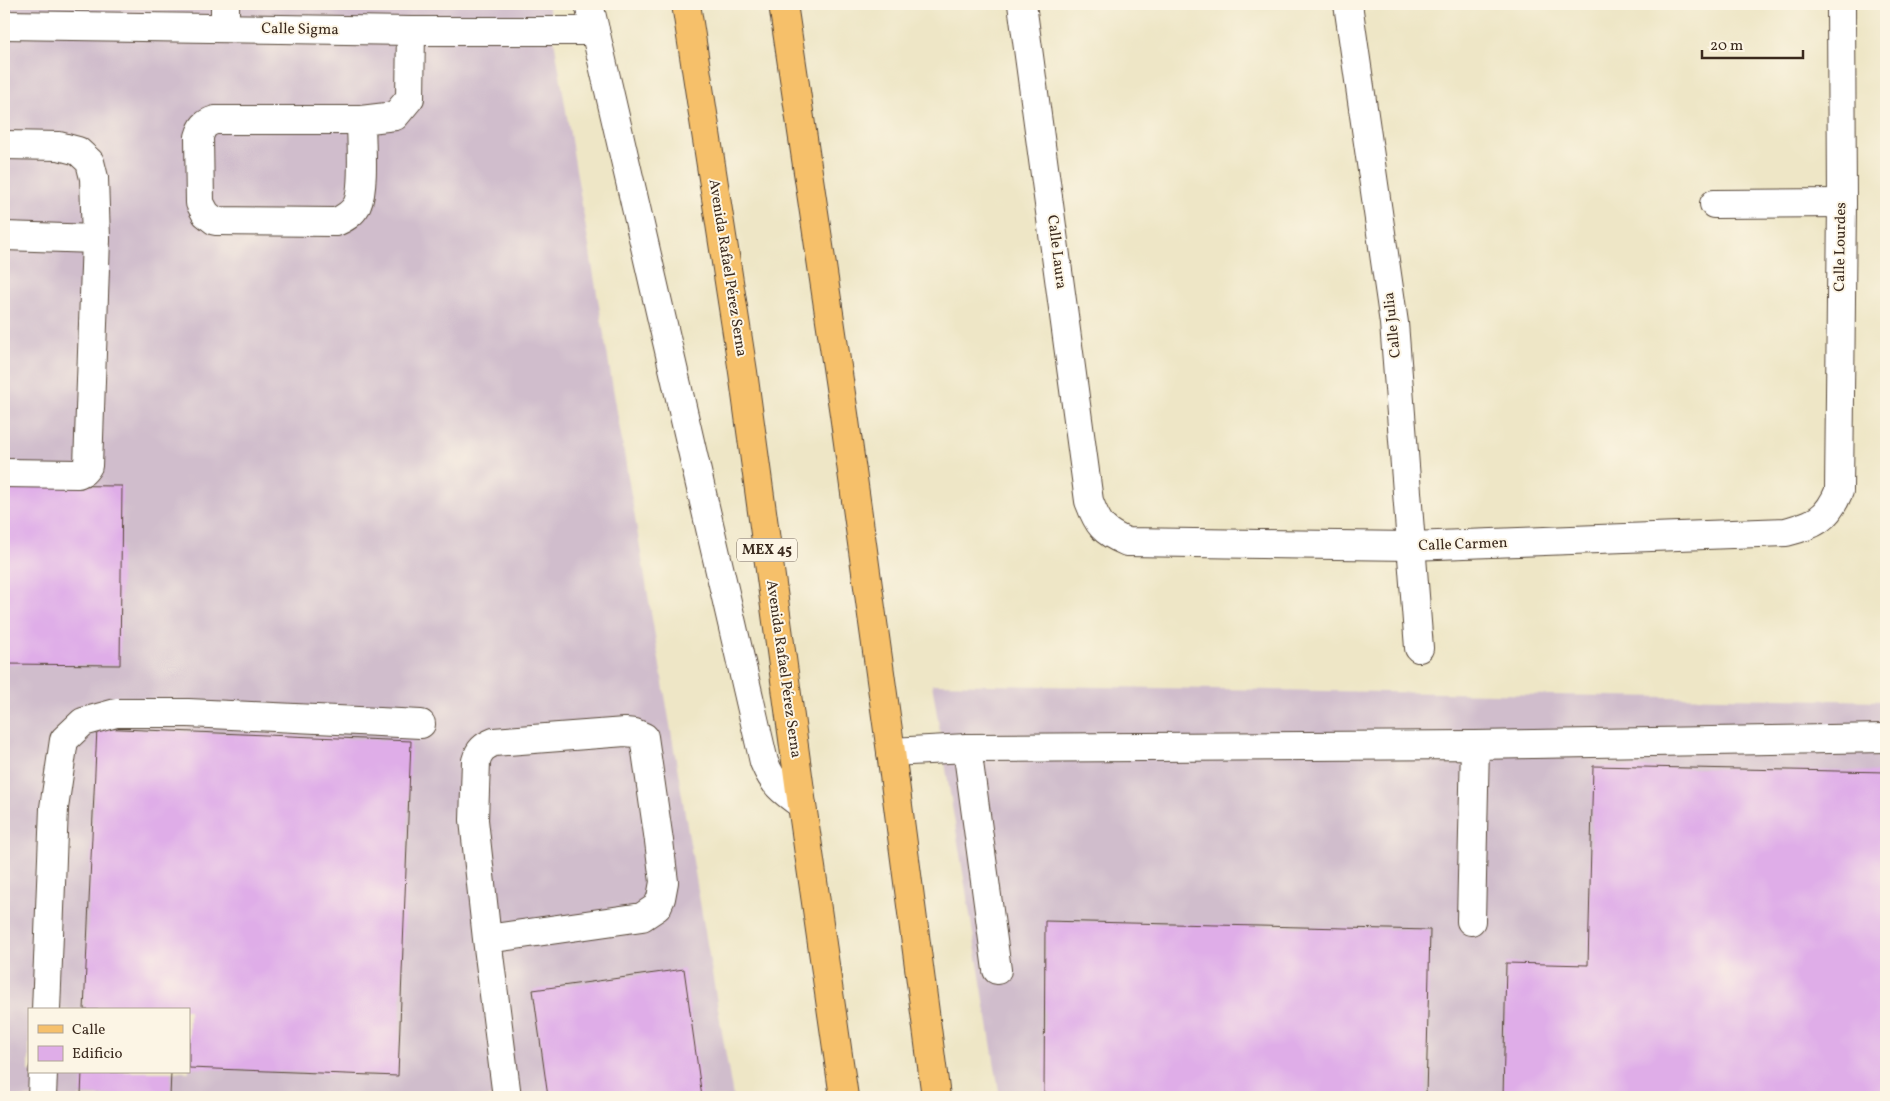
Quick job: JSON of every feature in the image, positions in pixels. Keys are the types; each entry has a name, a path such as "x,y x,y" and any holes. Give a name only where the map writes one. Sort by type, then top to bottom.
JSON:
{"main road":[{"name":"Avenida Rafael Pérez Serna","path":"686,4 743,372 844,1097"},
{"path":"782,4 844,414 936,1097"}],"street":[{"path":"589,4 764,762 770,776 779,789 802,804"},
{"name":"Calle Laura","path":"1022,4 1088,501"},
{"name":"Calle Julia","path":"1348,4 1394,323 1419,648"},
{"name":"Calle Lourdes","path":"1839,491 1842,203 1841,4"},
{"name":"Calle Sigma","path":"4,25 225,16 412,31 595,31"},
{"path":"361,120 360,187 357,205 348,217 336,222 214,221 206,214 200,203 199,137 202,127 208,122 215,120 361,120 395,116 410,98 412,31"},
{"path":"4,145 59,146 78,151 90,162 94,178 96,239 88,466 84,472 78,474 4,473"},
{"path":"1714,204 1842,203"},
{"path":"4,236 96,239"},
{"name":"Calle Carmen","path":"1088,501 1098,523 1105,531 1127,542 1411,546 1786,532 1806,527 1819,520 1833,505 1839,491"},
{"path":"46,1008 54,808 64,740 83,722 116,713 188,713 421,724"},
{"path":"487,939 642,917 657,907 664,882 660,841 644,738 635,733 625,732 494,742 478,752 476,760 474,820 487,939 504,1092"},
{"path":"891,752 967,748 1475,745 1886,738"},
{"path":"1471,921 1475,745"},
{"path":"967,748 997,970"},
{"path":"42,1097 43,1074"}],"shaded area":[{"path":"4,4 548,4 733,1097 4,1097"},
{"path":"932,684 1886,701 1886,1097 1000,1097"}],"building":[{"path":"4,485 122,486 120,665 4,664"},
{"path":"97,728 411,741 398,1076 190,1068 190,1008 84,1008"},
{"path":"1593,766 1886,772 1886,1097 1503,1097 1506,963 1588,965"},
{"path":"1045,921 1430,930 1426,1097 1044,1097"},
{"path":"684,969 702,1097 548,1097 533,990"},
{"path":"82,1074 171,1074 170,1097 81,1095"}]}
